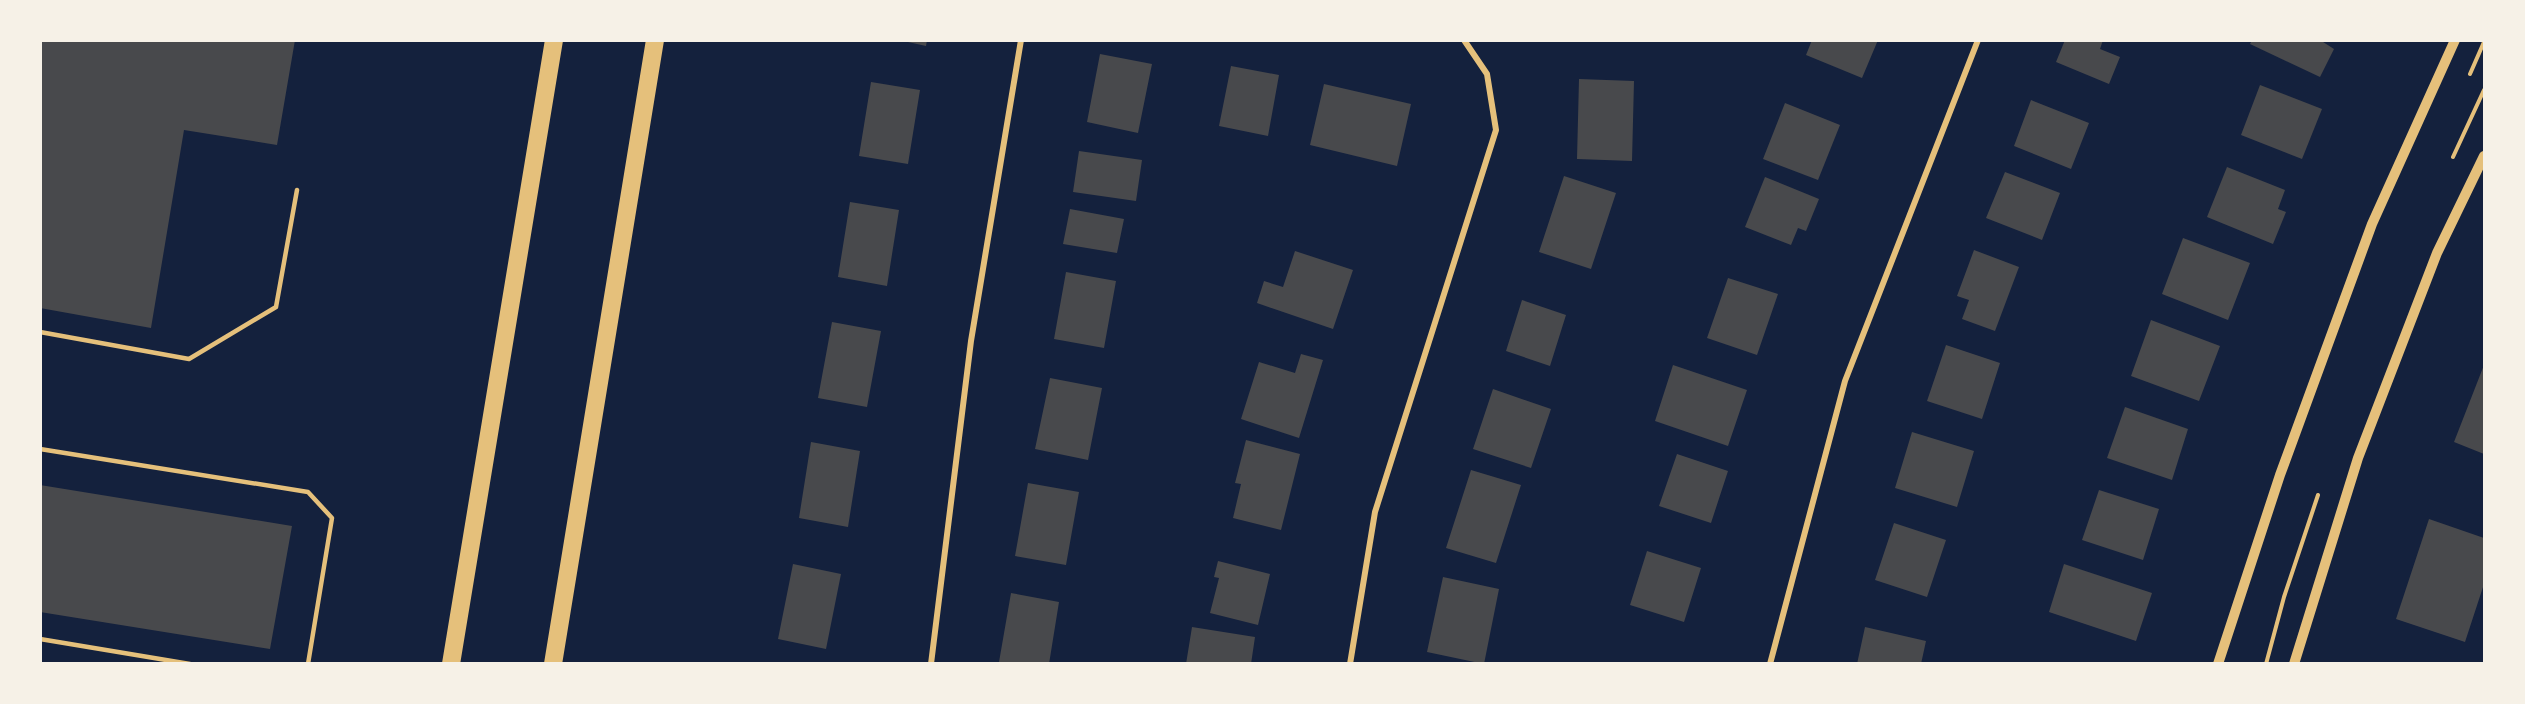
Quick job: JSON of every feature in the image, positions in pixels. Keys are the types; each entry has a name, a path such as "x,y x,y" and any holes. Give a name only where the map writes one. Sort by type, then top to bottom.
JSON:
{"highway":[{"path":"451,663 554,40"},
{"path":"553,663 655,40"}],"street":[{"path":"931,663 971,340 1021,40"},
{"path":"1350,663 1375,512 1496,130 1487,74 1464,40"},
{"path":"1770,663 1845,381 1978,40"},
{"path":"2218,663 2280,475 2372,224 2456,40"},
{"path":"2294,663 2358,458 2437,253 2484,156"}],"lane":[{"path":"40,332 189,359 276,307 297,190"},
{"path":"40,449 308,492 332,518 308,663"},
{"path":"40,639 190,663"}],"building":[{"path":"40,40 295,40 277,145 184,130 151,328 40,308"},
{"path":"899,40 927,40 926,46"},
{"path":"1812,40 1878,40 1862,78 1806,55"},
{"path":"2065,40 2103,40 2100,49 2120,57 2109,84 2056,62"},
{"path":"2252,40 2320,40 2334,49 2320,77 2250,44"},
{"path":"1100,54 1152,64 1138,133 1087,122"},
{"path":"1231,66 1279,75 1268,136 1219,126"},
{"path":"1579,79 1634,81 1632,161 1577,159"},
{"path":"871,82 920,90 908,164 859,156"},
{"path":"1324,84 1411,104 1397,166 1310,145"},
{"path":"2260,85 2322,109 2302,159 2241,135"},
{"path":"2031,100 2089,123 2071,169 2014,146"},
{"path":"1785,103 1840,125 1818,180 1763,159"},
{"path":"1079,151 1142,160 1136,201 1073,192"},
{"path":"2227,167 2285,190 2278,209 2286,212 2273,244 2207,217"},
{"path":"2005,172 2060,193 2042,240 1986,218"},
{"path":"1564,176 1616,193 1591,269 1539,252"},
{"path":"1765,177 1819,199 1806,231 1798,228 1791,245 1745,227"},
{"path":"850,202 899,210 887,286 838,277"},
{"path":"1070,209 1124,219 1117,253 1063,244"},
{"path":"2183,238 2250,263 2228,320 2162,294"},
{"path":"1974,250 2019,267 1995,331 1962,319 1969,300 1957,296"},
{"path":"1295,251 1353,270 1333,329 1257,303 1264,281 1283,287"},
{"path":"1066,272 1116,281 1104,348 1054,339"},
{"path":"1728,278 1778,294 1757,355 1707,338"},
{"path":"1522,300 1566,315 1550,366 1506,351"},
{"path":"2151,320 2220,346 2199,401 2131,376"},
{"path":"832,322 881,331 867,407 818,398"},
{"path":"1946,345 2000,363 1982,419 1927,401"},
{"path":"1301,354 1323,360 1299,438 1241,419 1259,362 1295,373"},
{"path":"1673,365 1747,390 1728,446 1655,421"},
{"path":"2484,365 2484,454 2454,442"},
{"path":"1050,378 1102,388 1088,460 1035,449"},
{"path":"1493,389 1551,409 1531,468 1473,449"},
{"path":"2125,407 2188,429 2172,480 2107,458"},
{"path":"1912,432 1974,451 1957,507 1895,488"},
{"path":"1246,440 1300,454 1281,530 1233,518 1241,484 1235,483"},
{"path":"811,442 860,451 848,527 799,518"},
{"path":"1677,454 1728,471 1711,523 1659,506"},
{"path":"1471,470 1521,485 1496,563 1446,548"},
{"path":"1028,483 1079,492 1066,565 1015,556"},
{"path":"40,485 292,526 270,649 40,612"},
{"path":"2099,490 2159,509 2143,560 2082,540"},
{"path":"2429,519 2484,538 2484,584 2465,642 2396,619"},
{"path":"1894,523 1946,540 1927,597 1875,580"},
{"path":"1647,551 1701,568 1684,622 1630,605"},
{"path":"1218,561 1270,574 1258,625 1210,613 1219,578 1214,577"},
{"path":"793,564 841,574 826,649 778,639"},
{"path":"2064,564 2152,593 2136,641 2049,612"},
{"path":"1443,577 1499,589 1484,664 1427,652"},
{"path":"1011,593 1059,602 1049,664 999,662"},
{"path":"1192,627 1255,637 1251,664 1186,664"},
{"path":"1865,627 1926,641 1921,664 1857,664"}]}
